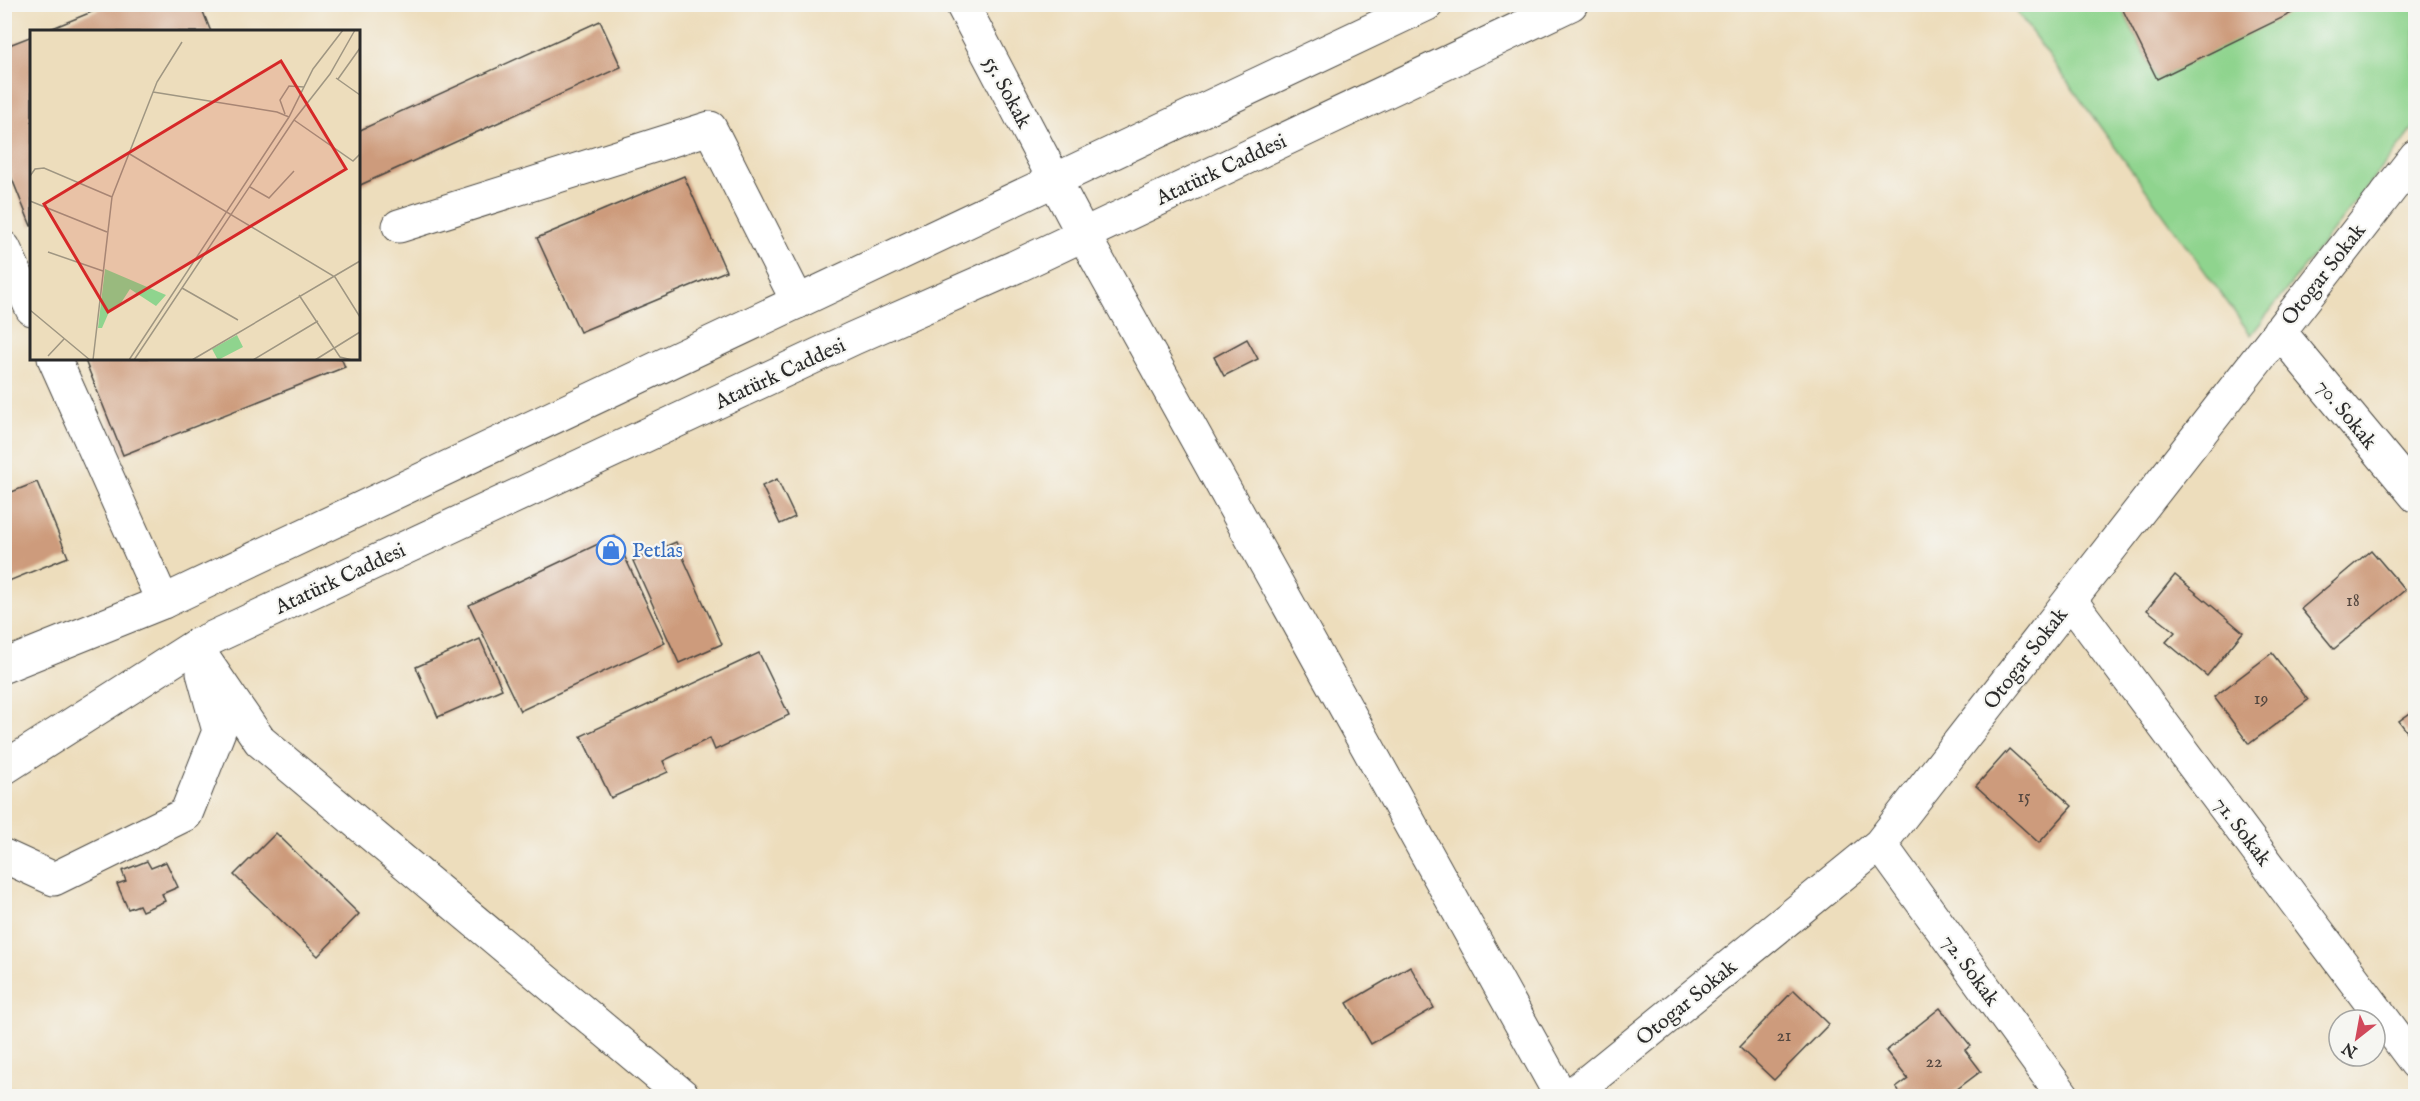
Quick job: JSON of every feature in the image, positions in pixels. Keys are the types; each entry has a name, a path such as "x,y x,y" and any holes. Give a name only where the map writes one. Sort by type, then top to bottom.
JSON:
{"street":[{"name":"55. Sokak","path":"962,4 1083,234 1561,1096"},
{"path":"4,666 163,602 1427,4"},
{"name":"Atatürk Caddesi","path":"4,768 195,646 1083,234 1570,4"},
{"path":"399,225 710,128 798,302"},
{"name":"Otogar Sokak","path":"1570,1096 1880,844 2415,156"},
{"path":"4,248 30,305"},
{"name":"70. Sokak","path":"2279,331 2415,496"},
{"path":"55,360 163,602"},
{"name":"71. Sokak","path":"2070,600 2415,1063"},
{"path":"4,856 54,879 186,814 219,731 195,646"},
{"path":"195,646 260,741 683,1096"},
{"name":"72. Sokak","path":"1880,844 2063,1096"}],"green space":[{"path":"2012,5 2120,5 2157,79 2305,5 2347,5 2361,8 2367,5 2415,5 2415,126 2251,335"}],"building":[{"path":"111,4 200,4 210,30 48,30"},
{"path":"2120,4 2293,4 2296,11 2157,79"},
{"path":"600,21 621,67 360,185 360,130"},
{"path":"30,37 30,224 4,159 4,47"},
{"path":"684,176 726,271 580,332 537,238"},
{"path":"1247,339 1258,359 1224,376 1214,357"},
{"path":"85,360 342,360 345,367 123,455"},
{"path":"777,479 795,517 780,524 762,486"},
{"path":"37,482 68,557 4,583 4,495"},
{"path":"615,536 665,643 520,711 469,605"},
{"path":"676,542 722,644 679,663 633,561"},
{"path":"2371,550 2405,590 2334,649 2301,609"},
{"path":"2175,575 2243,632 2207,676 2166,642 2175,632 2147,610"},
{"path":"480,639 502,689 438,717 416,667"},
{"path":"759,653 789,715 715,750 710,738 663,761 668,772 611,798 581,736"},
{"path":"2272,653 2308,700 2249,744 2214,697"},
{"path":"2416,709 2416,744 2399,721"},
{"path":"2009,749 2072,806 2039,843 1976,786"},
{"path":"276,833 359,914 318,956 234,875"},
{"path":"147,861 151,868 166,862 178,887 162,894 165,901 142,911 139,905 128,909 117,884 126,881 122,871"},
{"path":"1410,966 1434,1008 1371,1044 1347,1003"},
{"path":"1794,990 1829,1024 1774,1080 1739,1047"},
{"path":"1940,1008 1971,1046 1965,1050 1981,1071 1948,1096 1903,1096 1896,1088 1908,1079 1886,1051"}],"place":[{"name":"Petlas","path":"611,550"}]}
